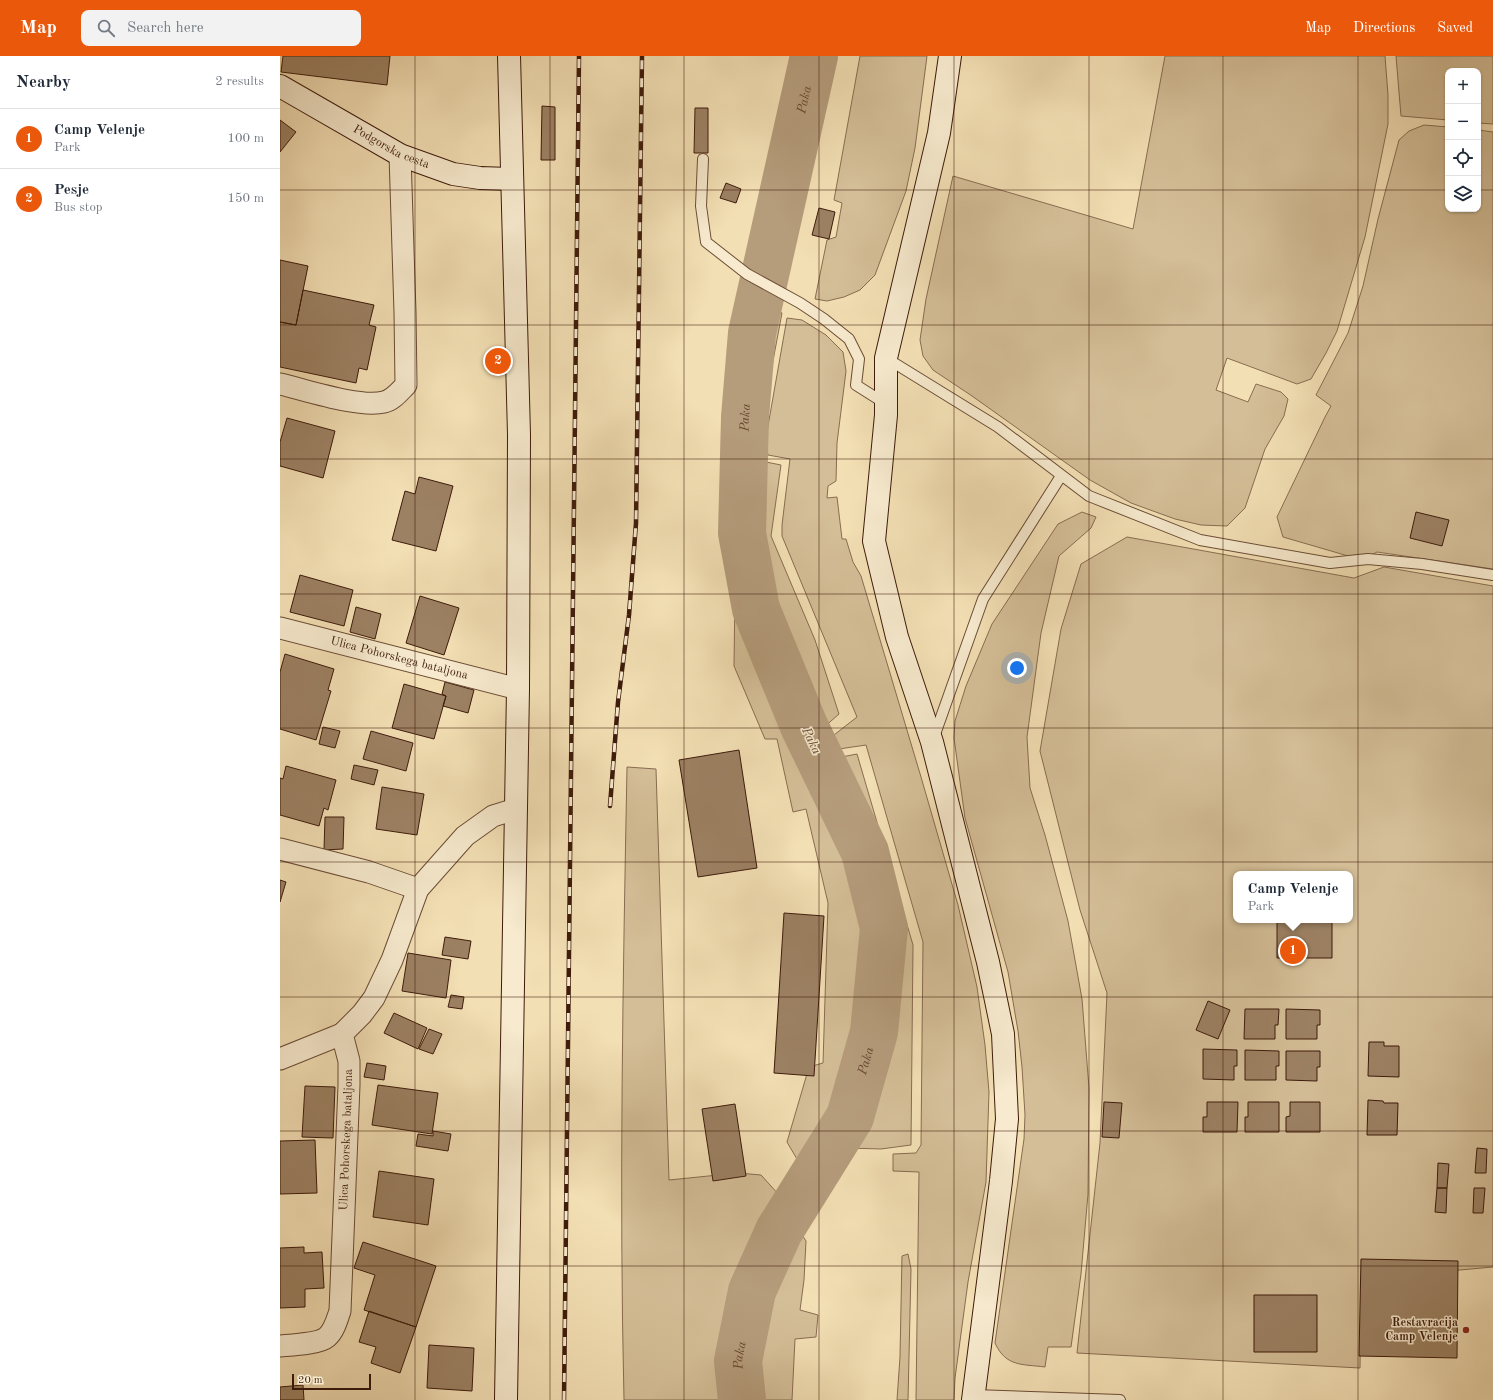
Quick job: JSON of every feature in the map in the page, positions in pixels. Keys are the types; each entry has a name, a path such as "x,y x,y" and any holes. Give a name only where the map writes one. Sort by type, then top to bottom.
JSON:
{"street":[{"path":"506,1400 518,689 519,435 509,56"},
{"path":"950,56 939,133 886,358 886,415 874,541 897,637 932,742 988,962 1003,1034 1007,1119 1001,1181 973,1397"},
{"name":"Podgorska cesta","path":"280,86 400,155 453,174 480,178 512,179"},
{"path":"280,384 357,402 384,402 396,397 406,386 400,155"},
{"name":"Ulica Pohorskega bataljona","path":"280,628 518,689"},
{"path":"280,1059 342,1034 362,1014 374,998 392,960 418,889 464,836 493,816 516,808"},
{"path":"280,848 369,872 418,889"},
{"name":"Ulica Pohorskega bataljona","path":"280,1346 306,1344 327,1338 334,1327 340,1311 349,1085 349,1061 342,1034"}],"lane":[{"path":"703,159 701,206 706,242 747,274 800,303 824,319 849,339 859,359 856,384 886,404"},
{"path":"886,358 998,427 1089,496 1200,540 1330,563 1368,559 1422,564 1493,575"},
{"path":"932,742 983,599 1061,476"},
{"path":"973,1397 1120,1400"}],"shaded area":[{"path":"860,56 927,56 915,148 906,191 875,275 860,290 844,297 827,301 815,299 827,240 836,237 842,203 834,200"},
{"path":"1165,56 1385,56 1388,95 1388,124 1365,237 1337,331 1326,353 1311,379 1297,384 1227,358 1216,390 1248,402 1256,384 1281,392 1288,399 1284,416 1265,449 1245,508 1227,526 1201,525 1175,519 1131,503 1090,480 933,370 923,356 920,340 926,299 953,176 1133,229"},
{"path":"1396,56 1493,56 1493,124 1481,123 1481,68 1445,68 1445,120 1401,116"},
{"path":"1424,125 1445,127 1445,212 1481,212 1481,130 1493,132 1493,569 1377,552 1362,560 1283,537 1277,517 1331,406 1316,395 1348,333 1363,286 1378,219 1399,140 1409,131"},
{"path":"770,306 782,313 757,446 756,460 781,465 771,536 815,640 839,714 822,729 798,685 760,581 752,523 755,388 758,347"},
{"path":"787,318 802,320 826,335 843,352 846,371 837,443 836,481 828,486 827,498 837,497 842,539 846,539 853,562 861,576 958,905 977,987 985,1045 989,1092 986,1182 968,1282 955,1378 954,1400 916,1400 919,1172 893,1171 893,1154 916,1153 921,1145 923,942 866,745 839,749 834,735 857,717 782,536 790,459 768,455 765,443"},
{"path":"1082,512 1096,517 1091,528 1059,556 1041,633 1027,737 1030,788 1045,835 1068,921 1082,999 1089,1088 1088,1194 1081,1274 1071,1347 1048,1347 1045,1367 1016,1363 1004,1356 999,1351 995,1343 1024,1139 1025,1115 1022,1067 1018,1031 1008,972 965,818 954,738 955,721 966,686 992,624 1058,524"},
{"path":"1127,537 1354,578 1384,567 1493,586 1493,1267 1361,1279 1360,1368 1077,1353 1100,1143 1107,993 1080,910 1040,751 1061,629 1081,564"},
{"path":"735,593 738,596 773,687 843,831 857,883 863,936 860,1018 851,1067 831,1123 801,1166 787,1142 809,1067 823,1063 828,903 806,809 793,812 777,739 765,739 734,666"},
{"path":"857,754 913,945 911,1145 881,1149 847,1148 860,1129 887,1036 895,961 893,934 883,867 875,840 831,759"},
{"path":"627,767 656,769 669,1180 738,1173 761,1175 780,1196 731,1297 722,1345 724,1400 624,1400 622,1163"},
{"path":"795,1224 806,1241 804,1280 800,1310 818,1315 816,1337 795,1339 792,1400 753,1400 750,1363 758,1318 768,1285"},
{"path":"908,1254 911,1269 908,1400 897,1400 900,1357 902,1256"}],"building":[{"path":"283,56 390,56 387,85 281,72"},
{"path":"542,106 555,107 555,160 541,160"},
{"path":"695,108 708,108 708,153 694,153"},
{"path":"280,120 296,132 280,152"},
{"path":"726,183 741,189 736,203 720,198"},
{"path":"819,208 835,212 829,239 812,235"},
{"path":"280,260 308,266 296,325 280,322"},
{"path":"303,290 374,305 369,325 376,327 367,370 359,368 356,383 280,367 280,322 296,325"},
{"path":"287,418 335,431 323,478 280,466 280,442"},
{"path":"419,477 453,486 436,551 392,540 405,491 415,494"},
{"path":"1416,512 1449,520 1442,546 1410,538"},
{"path":"300,575 353,590 344,626 290,612"},
{"path":"420,596 459,608 444,655 406,643"},
{"path":"356,607 381,614 375,639 350,632"},
{"path":"285,654 334,669 328,690 331,691 316,740 280,729 280,672"},
{"path":"445,682 474,690 468,713 443,706 446,696 442,694"},
{"path":"404,684 446,696 434,739 392,728"},
{"path":"323,727 340,731 335,748 319,744"},
{"path":"371,731 413,743 406,771 363,759"},
{"path":"739,750 757,868 698,877 679,760"},
{"path":"354,765 378,770 374,785 351,779"},
{"path":"286,766 336,780 328,810 324,808 319,826 280,815 280,778 283,779"},
{"path":"382,787 424,794 417,835 376,829"},
{"path":"325,817 344,817 343,849 324,850"},
{"path":"280,880 286,882 280,902"},
{"path":"784,913 824,916 814,1076 774,1073"},
{"path":"1277,923 1332,923 1332,958 1277,958"},
{"path":"445,937 471,941 468,959 442,955"},
{"path":"408,953 451,960 446,998 402,991"},
{"path":"451,995 464,997 462,1009 448,1007"},
{"path":"1208,1001 1230,1010 1218,1039 1196,1030"},
{"path":"1245,1009 1279,1009 1278,1025 1275,1025 1275,1039 1244,1039"},
{"path":"1286,1009 1320,1010 1320,1025 1317,1025 1317,1039 1286,1039"},
{"path":"394,1013 427,1028 418,1049 384,1033"},
{"path":"429,1029 442,1034 433,1054 419,1049"},
{"path":"1369,1042 1384,1042 1384,1046 1399,1046 1399,1077 1368,1076"},
{"path":"1203,1049 1237,1050 1237,1066 1234,1066 1234,1080 1203,1079"},
{"path":"1245,1050 1279,1051 1279,1066 1276,1066 1276,1080 1245,1080"},
{"path":"1286,1051 1320,1051 1320,1067 1317,1067 1317,1081 1286,1080"},
{"path":"367,1063 386,1066 384,1080 364,1077"},
{"path":"378,1085 438,1093 432,1134 372,1125"},
{"path":"305,1086 335,1087 333,1138 302,1137"},
{"path":"1368,1100 1383,1101 1384,1103 1398,1103 1397,1135 1367,1135"},
{"path":"1104,1102 1122,1103 1119,1138 1102,1137"},
{"path":"1207,1102 1238,1102 1237,1132 1203,1132 1203,1117 1207,1117"},
{"path":"1248,1102 1279,1102 1279,1132 1245,1132 1245,1117 1248,1117"},
{"path":"1290,1102 1320,1102 1320,1132 1286,1132 1286,1117 1290,1116"},
{"path":"735,1104 746,1176 713,1181 702,1109"},
{"path":"433,1131 451,1134 448,1151 416,1146 418,1134 433,1136"},
{"path":"315,1140 317,1193 280,1194 280,1141"},
{"path":"1477,1148 1487,1149 1486,1173 1475,1173"},
{"path":"1438,1163 1449,1164 1447,1188 1437,1188"},
{"path":"379,1171 434,1179 428,1225 373,1217"},
{"path":"1437,1188 1447,1188 1446,1213 1435,1212"},
{"path":"1474,1188 1485,1188 1483,1213 1473,1213"},
{"path":"363,1242 436,1266 416,1327 364,1310 375,1275 354,1268"},
{"path":"304,1247 304,1253 322,1252 324,1288 305,1289 305,1307 280,1308 280,1248"},
{"path":"1361,1259 1458,1261 1457,1358 1359,1356"},
{"path":"1254,1295 1317,1295 1317,1352 1254,1352"},
{"path":"369,1311 416,1327 400,1373 371,1363 376,1347 359,1342"},
{"path":"429,1345 474,1348 472,1391 427,1388"},
{"path":"303,1385 304,1400 280,1400 280,1387"}],"waterway":[{"name":"Paka","path":"742,1400 738,1361 752,1291 779,1231 850,1117 874,1032 884,928 865,852 804,726 756,609 742,533 745,417 752,333 814,56"}],"railway":[{"path":"564,1400 579,56"},
{"path":"610,806 618,702 629,615 636,523 642,56"}],"place":[{"name":"Pesje","path":"498,361"},
{"name":"Camp Velenje","path":"1293,951"},
{"name":"Restavracija Camp Velenje","path":"1466,1330"}]}
